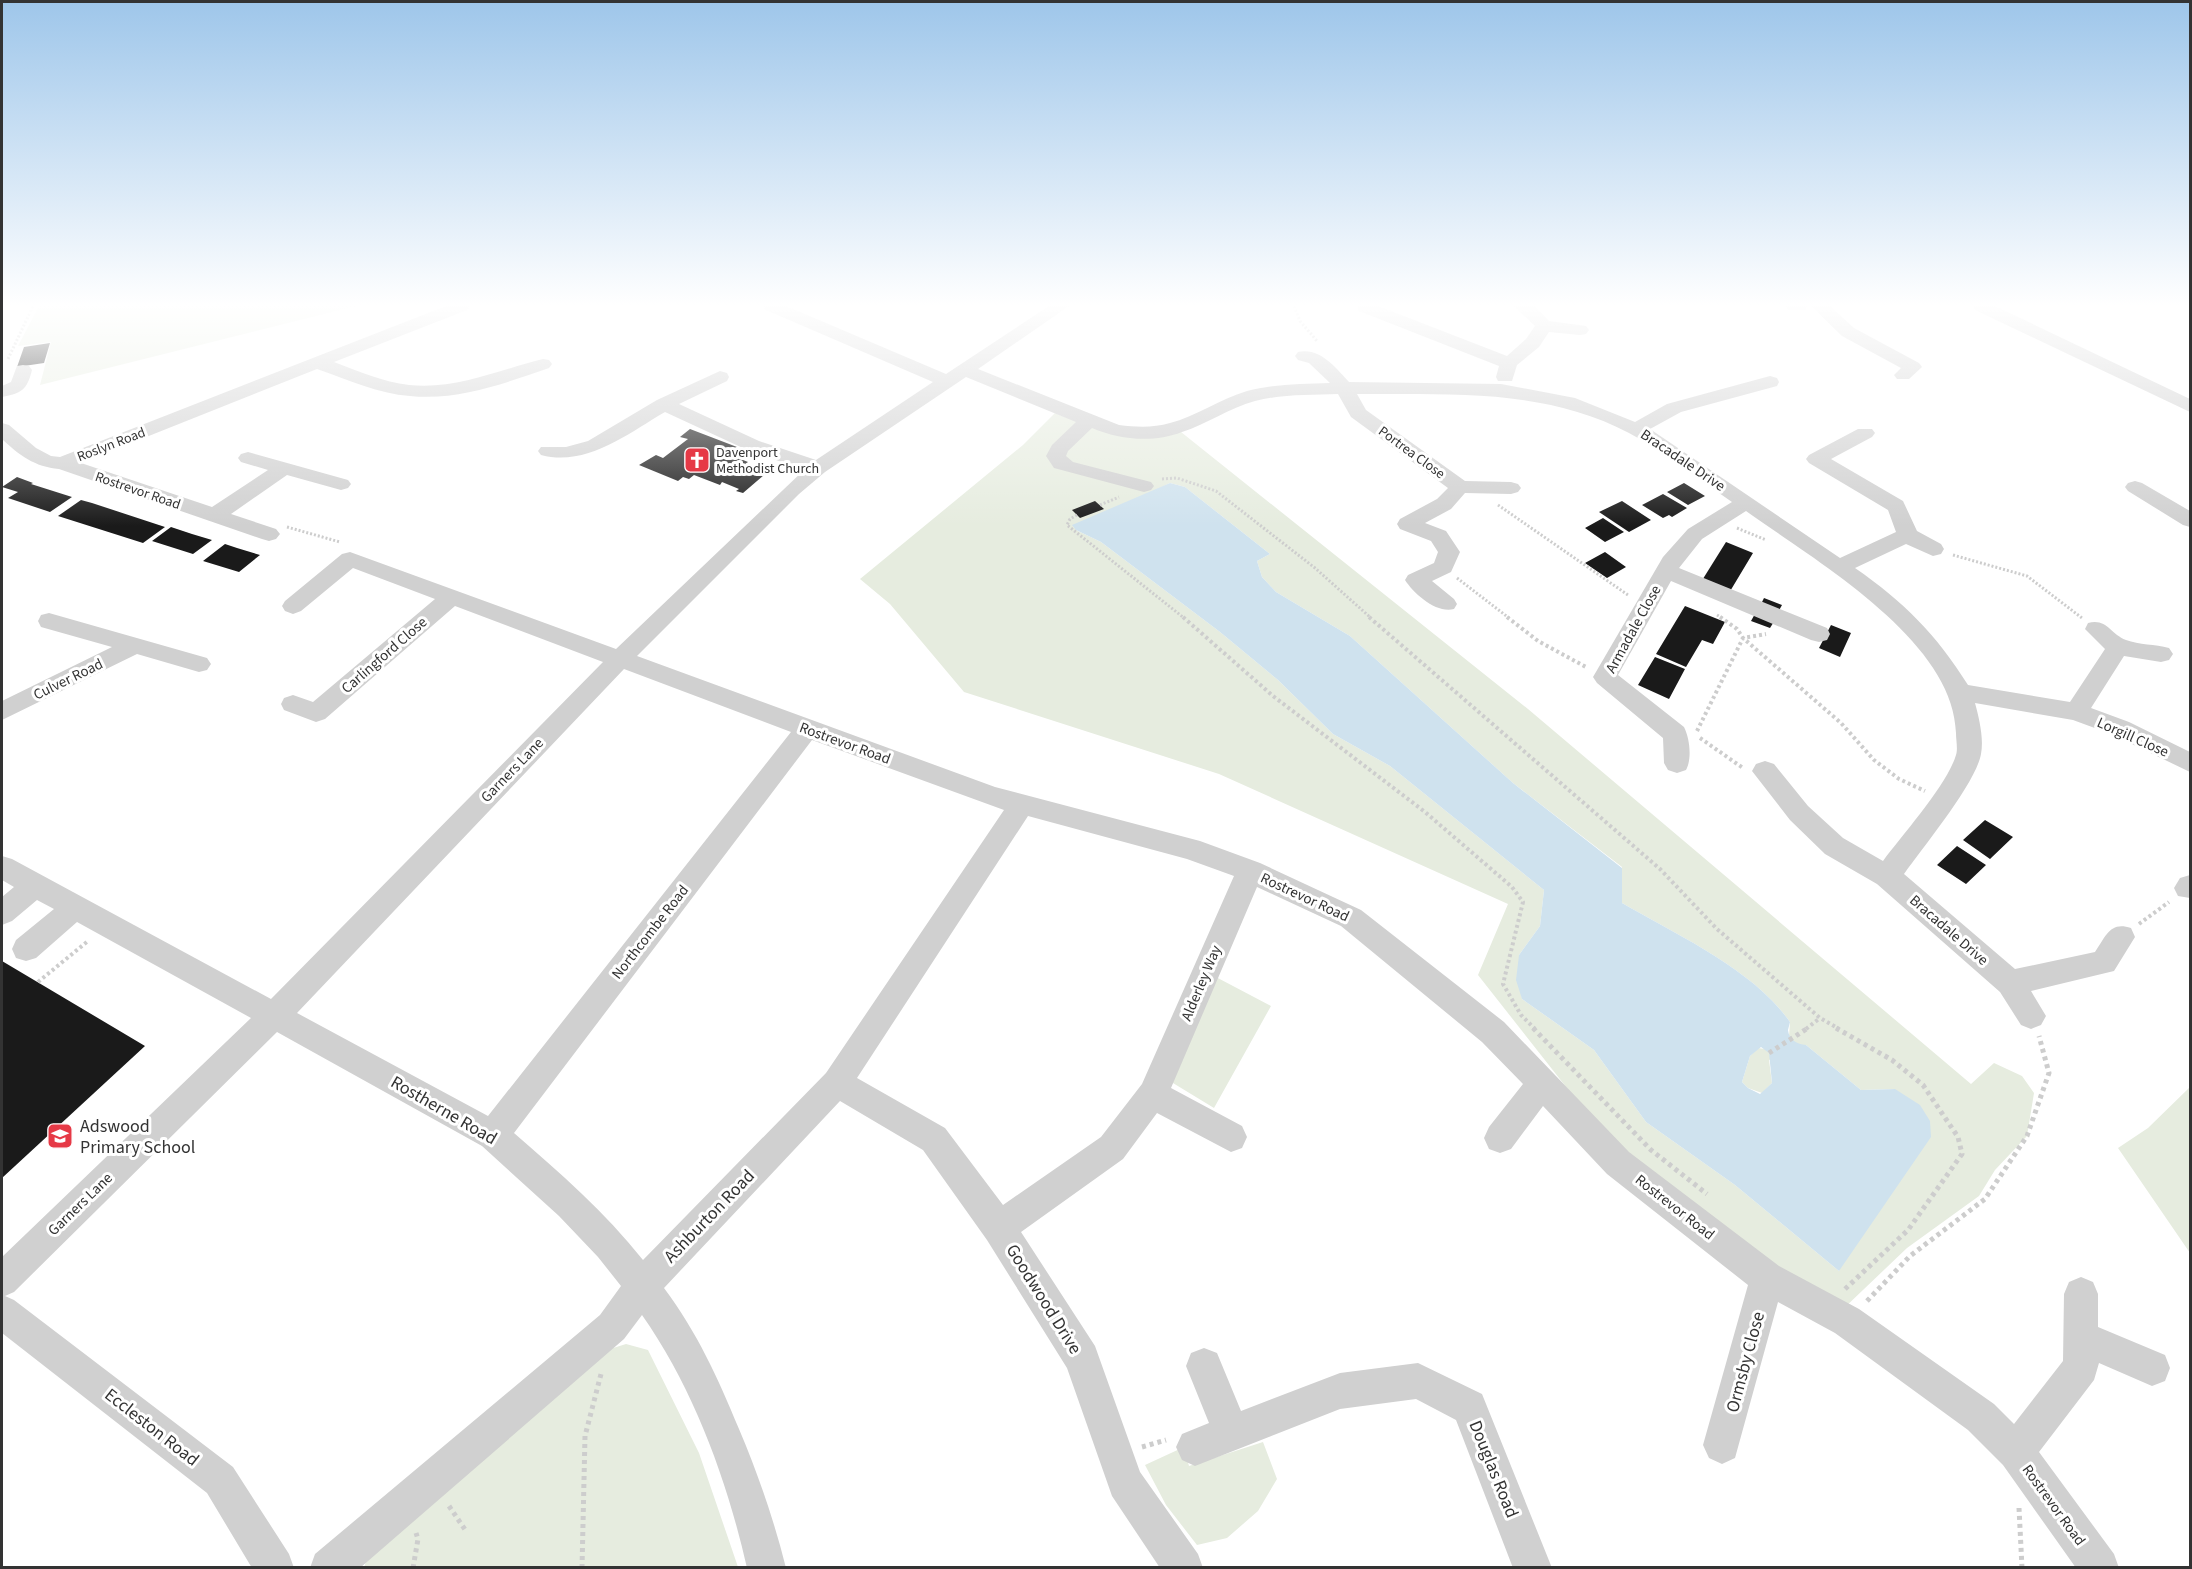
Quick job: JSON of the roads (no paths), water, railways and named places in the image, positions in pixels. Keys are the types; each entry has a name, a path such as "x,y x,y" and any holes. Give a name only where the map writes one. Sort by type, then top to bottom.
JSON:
{"street":[{"path":"2,392 19,385 18,379"},
{"name":"Roslyn Road","path":"62,463 276,379"},
{"path":"365,379 390,388 431,392 482,384 497,379"},
{"path":"548,451 567,453 595,445 664,404 715,379"},
{"name":"Garners Lane","path":"2,1280 274,1016 619,660 792,490 819,468 948,379"},
{"name":"Bracadale Drive","path":"967,379 1116,431 1144,433 1176,428 1218,408 1251,396 1288,390 1344,388 1501,390 1568,402 1636,429 1746,502 1838,567 1905,619 1938,656 1960,692 1968,721 1969,754 1955,783 1887,876"},
{"name":"Portrea Close","path":"1335,379 1344,388 1358,414 1466,487 1444,504 1407,524 1440,536 1449,552 1443,567 1416,580 1446,604"},
{"path":"1501,390 1504,379"},
{"path":"2134,379 2190,406"},
{"path":"1636,429 1674,408 1770,382"},
{"path":"664,404 752,445 819,468"},
{"path":"1089,420 1059,449 1056,456 1059,462 1066,466 1144,486"},
{"name":"Rostrevor Road","path":"4,433 37,459 48,463 62,463 268,534"},
{"path":"1865,433 1816,459 1896,506 1904,522 1906,535"},
{"path":"248,458 341,484"},
{"path":"214,516 284,468"},
{"path":"1466,487 1511,488"},
{"path":"2135,487 2149,498 2190,520"},
{"name":"Armadale Close","path":"1677,763 1675,734 1605,677 1666,571 1695,534 1746,502"},
{"path":"1906,535 1933,549"},
{"path":"1838,567 1906,535"},
{"name":"Rostrevor Road","path":"293,606 350,559 991,796 1191,849 1250,871 1351,918 1493,1032 1541,1085 1618,1163 1767,1278 1847,1321 1981,1417 2016,1452 2100,1568"},
{"path":"1666,571 1810,630"},
{"name":"Carlingford Close","path":"293,704 324,716 451,597"},
{"name":"Culver Road","path":"48,621 199,664"},
{"path":"2096,628 2118,647 2161,654"},
{"name":"Culver Road","path":"2,711 134,646"},
{"path":"2076,712 2118,647"},
{"name":"Lorgill Close","path":"1960,692 2076,712 2120,728 2190,763"},
{"name":"Northcombe Road","path":"494,1135 807,729"},
{"name":"Bracadale Drive","path":"1765,771 1799,813 1834,846 1887,876 2010,983 2031,1016"},
{"name":"Ashburton Road","path":"329,1568 612,1327 642,1286 837,1083 1022,804"},
{"name":"Rostherne Road","path":"2,867 494,1135 571,1204 610,1245 675,1332 701,1381 758,1531 767,1568"},
{"name":"Alderley Way","path":"999,1228 1112,1148 1153,1094 1250,871"},
{"path":"2,913 34,885"},
{"path":"26,949 74,908"},
{"path":"2010,983 2104,962 2121,937"},
{"name":"Goodwood Drive","path":"837,1083 934,1139 999,1228 1082,1359 1125,1483 1184,1568"},
{"path":"1500,1138 1541,1085"},
{"path":"1153,1094 1231,1137"},
{"name":"Ormsby Close","path":"1722,1445 1767,1278"},
{"path":"2016,1452 2081,1367 2081,1294"},
{"name":"Eccleston Road","path":"2,1311 220,1480 275,1568"},
{"path":"2081,1337 2152,1368"},
{"path":"1204,1366 1232,1433"},
{"name":"Douglas Road","path":"1195,1448 1340,1391 1418,1381 1469,1407 1533,1568"}],"water":[{"path":"1170,483 1185,487 1270,554 1257,561 1262,577 1276,592 1350,636 1513,783 1622,868 1622,903 1735,969 1774,1003 1790,1022 1788,1030 1792,1039 1806,1045 1861,1090 1895,1089 1920,1105 1930,1121 1931,1137 1839,1271 1735,1185 1646,1122 1594,1050 1522,999 1516,980 1519,955 1540,926 1544,890 1390,766 1333,734 1278,680 1220,632 1101,542 1076,530 1072,525","holes":["1761,1047 1769,1053 1772,1083 1760,1094 1742,1082 1750,1056"]}],"place":[{"name":"Davenport Methodist Church","path":"697,460"},
{"name":"Adswood Primary School","path":"60,1136"}]}
